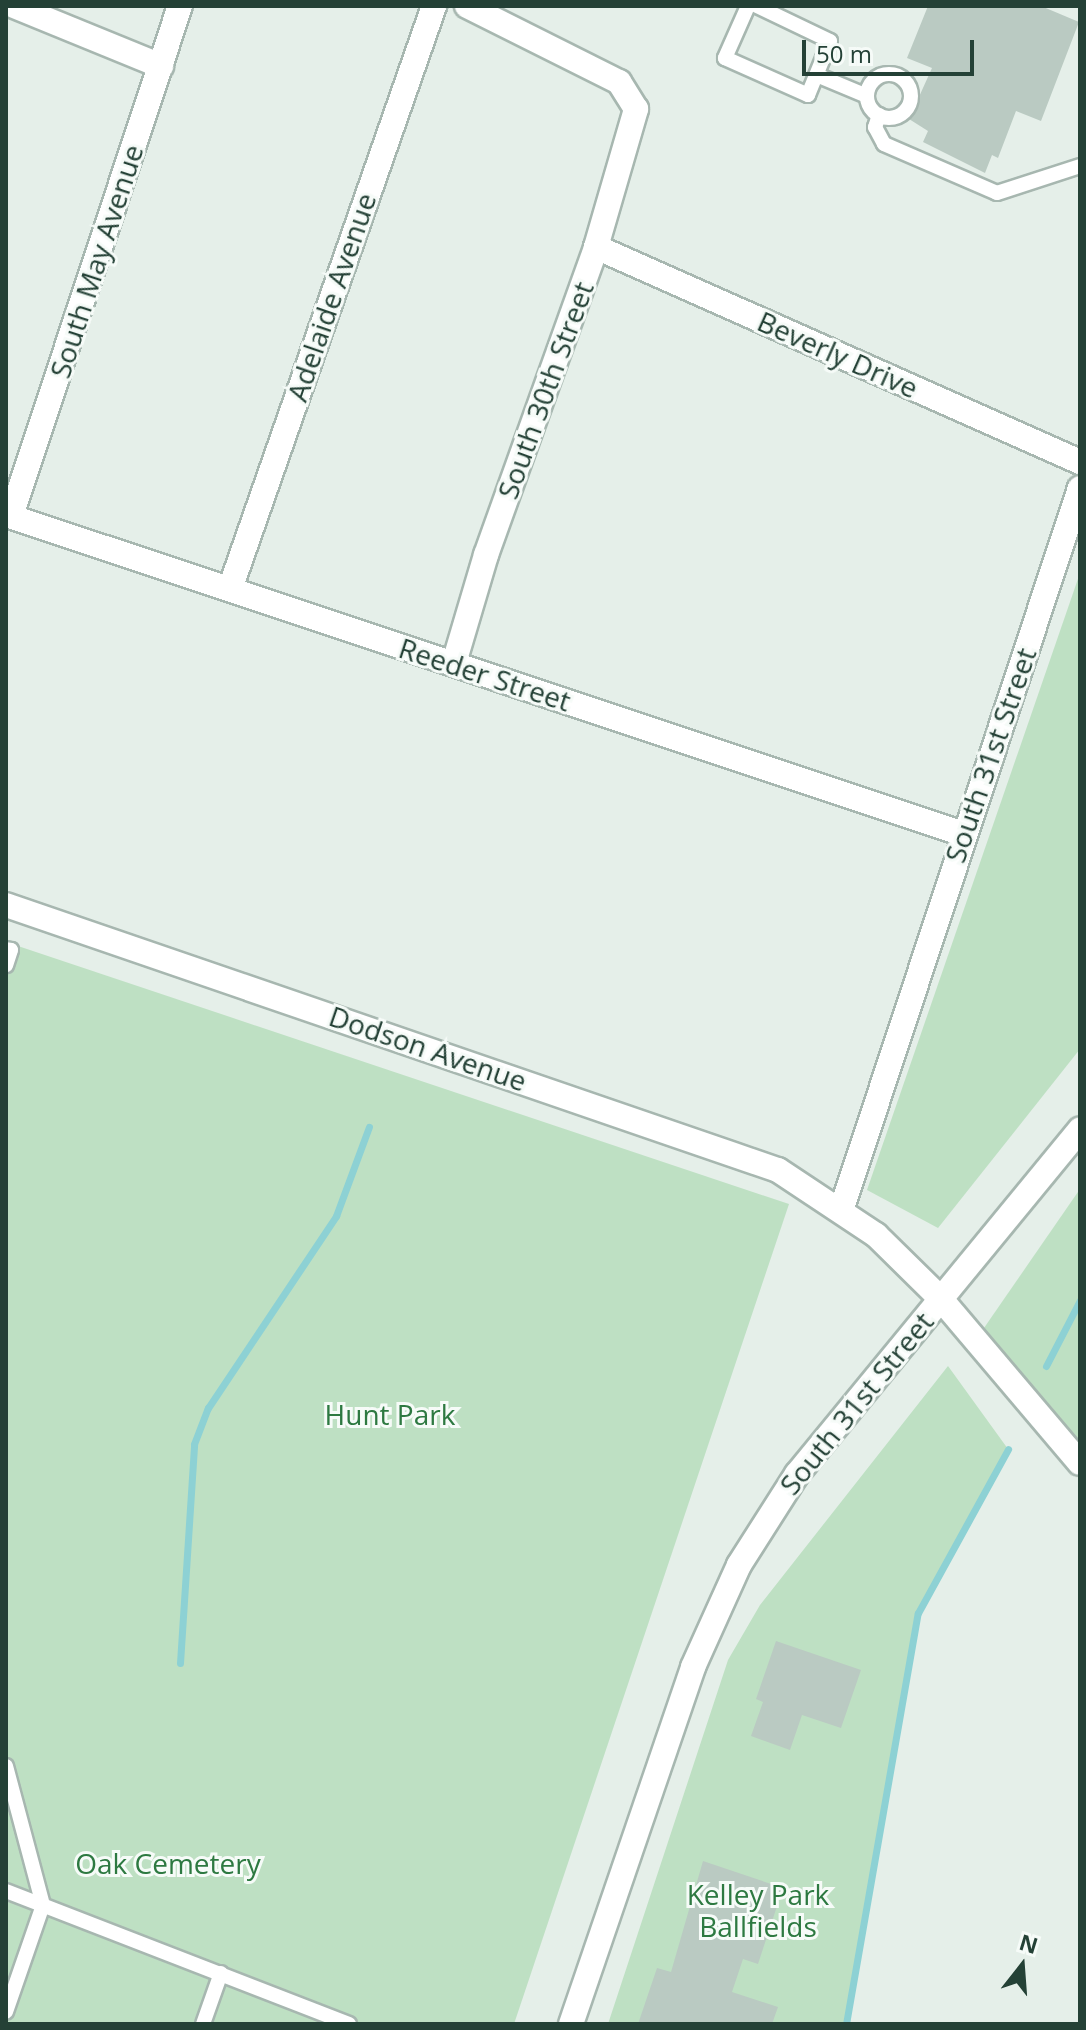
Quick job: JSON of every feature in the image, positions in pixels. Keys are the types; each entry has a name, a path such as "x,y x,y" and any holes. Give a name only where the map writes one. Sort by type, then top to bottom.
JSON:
{"street":[{"path":"14,6 161,66"},
{"name":"South May Avenue","path":"8,515 180,6"},
{"name":"Adelaide Avenue","path":"230,589 434,6"},
{"name":"South 30th Street","path":"454,663 486,555 596,247 636,117 635,102 619,82 467,6"},
{"name":"Beverly Drive","path":"596,247 1080,462"},
{"name":"South 31st Street","path":"571,2024 693,1667 739,1565 797,1474 940,1298 842,1208 963,834 1080,488"},
{"name":"Reeder Street","path":"8,515 963,834"},
{"name":"Dodson Avenue","path":"6,905 750,1159 842,1208"},
{"path":"1080,1129 940,1298 1080,1463"}],"lane":[{"path":"748,6 725,58 800,94 812,91 830,41 757,6"},
{"path":"819,76 867,96 879,115 892,117 905,112 911,100 909,86 899,76 884,74 872,82 867,96"},
{"path":"879,115 875,127 884,144 997,193 1080,166"},
{"path":"6,949 11,950 6,965"},
{"path":"6,1766 43,1905 6,2012"},
{"path":"6,1891 349,2024"},
{"path":"203,2024 221,1973"}],"green space":[{"path":"1080,573 1080,1049 938,1228 867,1190"},
{"name":"Hunt Park","path":"6,942 789,1204 514,2024 6,2024"},
{"path":"1080,1189 1080,1455 975,1341"},
{"name":"Kelley Park Ballfields","path":"948,1366 1008,1449 918,1613 846,2024 608,2024 728,1660 760,1605"}],"building":[{"path":"928,6 1041,6 1079,22 1041,121 1016,111 998,158 992,155 985,173 923,142 928,131 909,119 932,68 907,58"},
{"path":"776,1641 861,1670 841,1728 802,1715 790,1750 751,1736 763,1702 756,1699"},
{"path":"703,1861 783,1888 758,1964 743,1959 732,1992 778,2007 772,2024 638,2024 657,1968 671,1972"}],"waterway":[{"path":"180,1663 194,1444 208,1408 336,1216 369,1127"},
{"path":"1046,1366 1080,1300"},
{"path":"846,2024 918,1613 1008,1449"}],"park label":[{"name":"Oak Cemetery","path":"168,1863"}]}
